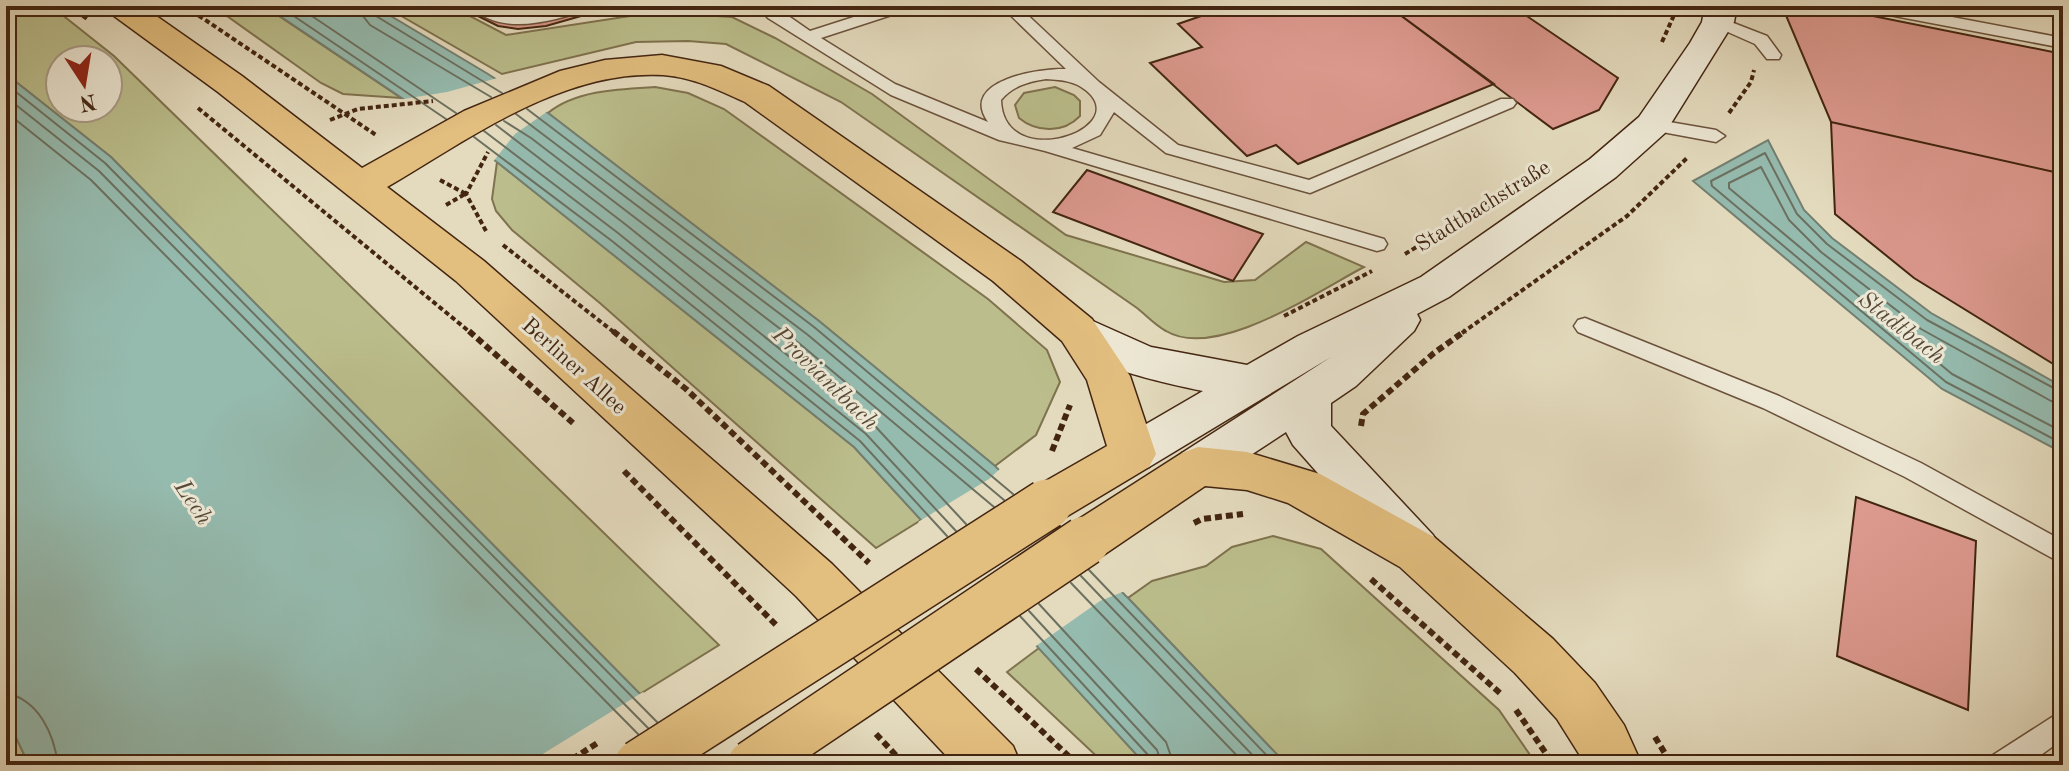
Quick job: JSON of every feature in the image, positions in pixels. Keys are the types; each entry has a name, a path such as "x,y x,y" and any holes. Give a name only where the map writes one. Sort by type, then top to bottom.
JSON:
{"main road":[{"name":"Berliner Allee","path":"121,6 230,84 470,271 814,580 993,765"},
{"name":"Stadtbachstraße","path":"1198,466 1341,374 1435,287 1603,168 1652,125 1689,74 1720,14"},
{"path":"359,186 442,137 527,95 605,70 662,65 709,73 769,102 1007,271 1077,330 1142,362 1252,383"},
{"name":"Stadtbachstraße","path":"1133,454 1313,347 1435,287"},
{"path":"639,765 1048,483 1133,454 1108,376 1077,330"},
{"path":"1308,393 1309,432 1417,552 1534,656 1576,701 1605,744 1614,765"},
{"path":"752,765 1198,466 1247,471 1285,481 1417,552"}],"lane":[{"path":"478,6 505,20 540,18 585,6"},
{"path":"765,6 774,15 885,86 1008,135 1377,244"},
{"path":"810,36 904,6"},
{"path":"1009,6 1103,96 1106,108 1103,121 1094,132 1080,140 1043,145"},
{"path":"1868,6 2063,43"},
{"path":"1720,14 1761,40 1773,55"},
{"path":"1008,135 997,126 991,115 991,103 1007,83 1040,73 1078,78 1093,86 1172,149 1310,187 1507,103"},
{"path":"1652,125 1716,136"},
{"path":"1585,326 1771,402 1913,470 2063,553"},
{"path":"2003,765 2063,723"}],"path":[{"path":"185,6 346,112 391,107"},
{"path":"1660,45 1678,6"},
{"path":"481,162 466,194 482,229 686,389 870,564"},
{"path":"300,189 582,431"},
{"name":"Stadtbachstraße","path":"1399,257 1461,220"},
{"path":"1283,316 1374,270"},
{"path":"1048,483 1071,396"},
{"path":"616,462 786,636"},
{"path":"1202,519 1250,513"},
{"path":"1360,568 1509,701 1550,755 1554,765"},
{"path":"969,662 1078,765"},
{"path":"872,729 905,765"}],"green space":[{"path":"6,6 51,6 99,44 44,44 44,104 6,74"},
{"path":"213,6 264,6 401,98 343,94 321,83"},
{"path":"384,6 451,6 506,35 656,12 732,17 872,94 1066,235 1224,282 1255,280 1306,242 1364,267 1266,319 1212,337 1187,338 1162,329 1137,308 841,102 726,44 636,42 502,74"},
{"path":"124,66 719,645 640,694 111,157 69,124 124,124"},
{"path":"655,87 688,93 724,109 988,299 1047,350 1060,382 1036,435 995,466 819,321 548,113 585,95"},
{"path":"1055,87 1080,101 1080,116 1074,122 1050,129 1034,126 1019,118 1015,105 1024,93"},
{"path":"497,162 854,447 921,520 876,548 601,304 512,230 496,211 492,199"},
{"path":"1273,536 1321,549 1499,710 1537,765 1287,765 1128,598 1152,581 1206,566 1232,547"},
{"path":"1039,648 1146,765 1106,765 1007,672"},
{"path":"6,716 29,765 6,765"}],"water":[{"name":"Proviantbach","path":"265,6 374,6 548,113 819,321 995,466 1128,598 1287,765 1146,765 854,447 497,162"},
{"name":"Lech","path":"6,74 44,104 44,124 69,124 111,157 710,765 29,765 6,716"},
{"name":"Stadtbach","path":"1768,140 1804,210 1832,238 1931,313 2063,387 2063,453 1942,389 1693,181"}],"pier":[{"path":"501,77 548,111 515,134 492,163 397,100 447,92"},
{"path":"1002,467 1125,591 1100,601 1033,648 918,522 989,479"},
{"path":"643,692 714,765 525,765"}],"building":[{"path":"458,6 509,6 520,11 536,12 553,6 616,6 546,26 518,29 498,26"},
{"path":"1230,6 1388,6 1494,84 1298,164 1276,145 1247,156 1150,63 1202,47 1178,24"},
{"path":"1388,6 1512,6 1618,78 1599,110 1553,129"},
{"path":"1782,6 1815,6 1853,12 2063,54 2063,174 1831,122"},
{"path":"1831,122 2063,174 2063,370 1914,278 1835,214"},
{"path":"1087,170 1263,234 1233,281 1053,212"},
{"path":"1856,497 1976,541 1968,710 1837,656"}]}
